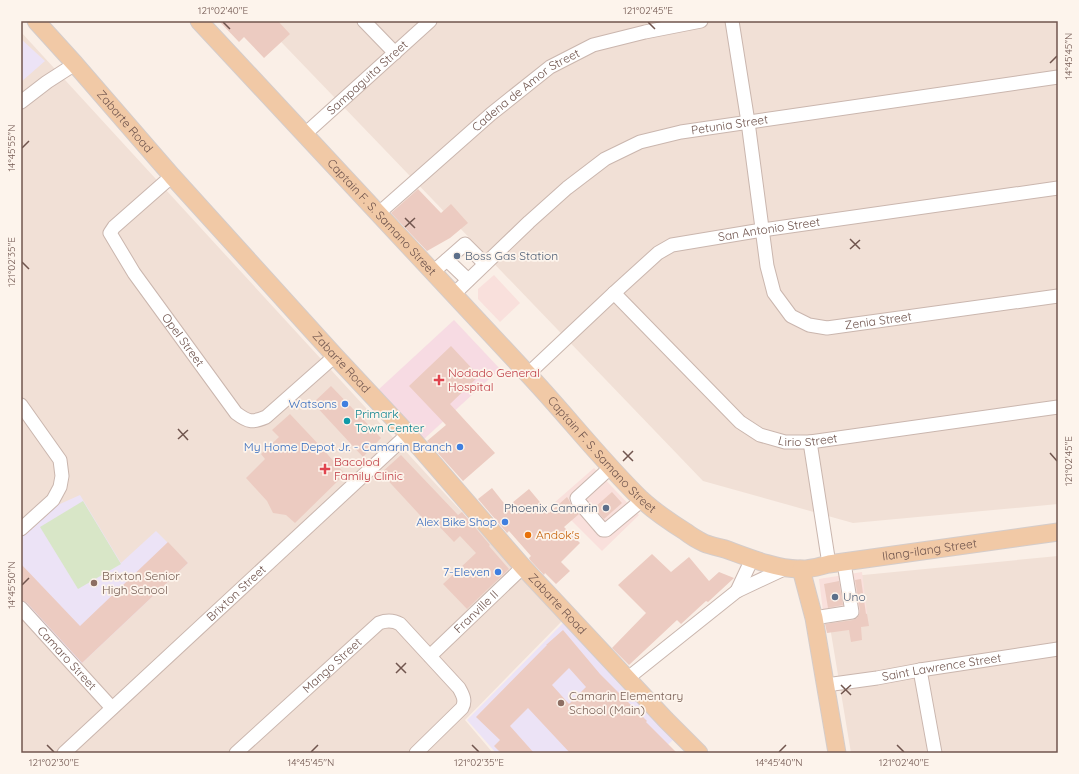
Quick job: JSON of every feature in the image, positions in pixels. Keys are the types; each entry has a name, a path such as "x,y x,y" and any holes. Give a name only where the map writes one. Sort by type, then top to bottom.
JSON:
{"main road":[{"name":"Zabarte Road","path":"36,21 172,176 335,356 408,434 523,567 666,720 699,753"},
{"name":"Captain F. S. Samano Street","path":"199,21 528,374 642,500 687,533 704,543 752,559 794,569"},
{"name":"Ilang-ilang Street","path":"794,569 1058,532"},
{"path":"794,569 814,618 838,753"}],"street":[{"path":"364,21 395,53"},
{"name":"Sampaguita Street","path":"305,134 430,21"},
{"name":"Cadena de Amor Street","path":"379,213 491,114 550,67 592,45 644,26 701,21"},
{"name":"Zenia Street","path":"732,21 748,122 767,266 774,293 791,316 809,325 827,328 1058,296"},
{"path":"21,102 47,82 75,64"},
{"name":"Petunia Street","path":"454,294 529,222 567,188 605,159 640,142 681,132 1058,77"},
{"name":"Opel Street","path":"172,176 114,227 110,233 134,273 236,414 246,421 257,421 266,417 335,356"},
{"name":"San Antonio Street","path":"528,374 658,253 672,245 762,230 1058,188"},
{"path":"433,272 465,244 485,264"},
{"path":"448,260 468,280"},
{"name":"Lirio Street","path":"614,293 740,422 760,435 785,442 810,442 1058,407"},
{"path":"21,405 60,460 62,476 60,487 53,500 21,529"},
{"name":"Brixton Street","path":"64,753 408,434"},
{"path":"810,442 837,563 852,612 814,618"},
{"path":"611,467 577,498 603,530 606,530 642,500"},
{"path":"737,591 752,559"},
{"name":"Franville II","path":"430,656 523,567"},
{"path":"628,678 737,591 794,569"},
{"name":"Camaro Street","path":"21,608 112,708"},
{"name":"Mango Street","path":"236,753 379,623 388,620 400,624 459,688 464,696 464,703 459,712 420,752"},
{"name":"Saint Lawrence Street","path":"826,685 1058,649"},
{"path":"920,670 935,753"}],"shaded area":[{"path":"261,21 1058,21 1058,504 853,523 703,481"},
{"path":"21,32 433,481 563,620 465,720 493,753 21,753"},
{"path":"21,39 45,61 21,82"},
{"path":"494,275 520,303 500,322 478,299 478,289"},
{"name":"Nodado General Hospital","path":"454,320 500,369 423,440 377,391"},
{"path":"594,468 639,515 602,551 554,503"},
{"name":"Brixton Senior High School","path":"80,495 121,563 156,531 188,563 80,665 21,602 21,536 51,508"},
{"path":"1058,556 1058,753 851,753 822,579"},
{"path":"862,572 867,613 824,620 819,579"},
{"name":"Camarin Elementary School (Main)","path":"564,622 620,685 674,739 659,753 496,753 467,720"}],"green space":[{"path":"83,501 121,564 78,589 40,527"}],"building":[{"path":"219,21 278,21 290,34 264,58 244,37 239,42"},
{"path":"418,189 441,213 451,204 468,223 450,238 427,251 391,213"},
{"path":"451,346 479,376 450,404 495,453 463,481 427,441 446,425 409,386"},
{"name":"Primark Town Center","path":"331,386 381,438 363,457 313,403"},
{"path":"290,414 345,474 295,523 286,515 273,513 267,501 246,478 265,459 261,454 279,437 272,430"},
{"path":"401,455 458,515 462,512 509,569 467,609 443,584 476,553 460,536 454,542 435,522 430,526 381,473"},
{"path":"492,488 507,507 529,489 549,513 567,497 579,514 564,527 580,543 561,562 570,571 556,584 545,573 544,575 530,560 529,558 531,556 509,531 507,533 478,499"},
{"name":"Phoenix Camarin","path":"612,492 622,503 604,519 594,508"},
{"path":"168,542 188,563 82,663 27,603 21,600 21,564 80,626"},
{"path":"652,554 671,572 689,557 709,581 719,572 734,578 681,624 677,620 629,665 612,648 646,613 618,585"},
{"path":"861,579 869,626 861,627 862,640 851,642 849,630 827,633 825,624 853,620 859,615 860,611 855,580"},
{"name":"Uno","path":"839,581 843,605 828,608 824,584"},
{"name":"Camarin Elementary School (Main)","path":"563,630 600,674 677,753 570,753 528,708 510,726 534,753 501,753 494,746 500,740 476,717 546,645","holes":["569,668 586,687 569,704 552,685"]}],"place":[{"name":"Boss Gas Station","path":"457,256"},
{"name":"Nodado General Hospital","path":"439,380"},
{"name":"Watsons","path":"345,404"},
{"name":"Primark Town Center","path":"347,421"},
{"name":"My Home Depot Jr. - Camarin Branch","path":"460,447"},
{"name":"Bacolod Family Clinic","path":"325,469"},
{"name":"Phoenix Camarin","path":"606,508"},
{"name":"Alex Bike Shop","path":"505,522"},
{"name":"Andok's","path":"528,535"},
{"name":"7-Eleven","path":"498,572"},
{"name":"Brixton Senior High School","path":"94,583"},
{"name":"Uno","path":"835,597"},
{"name":"Camarin Elementary School (Main)","path":"561,703"}]}
